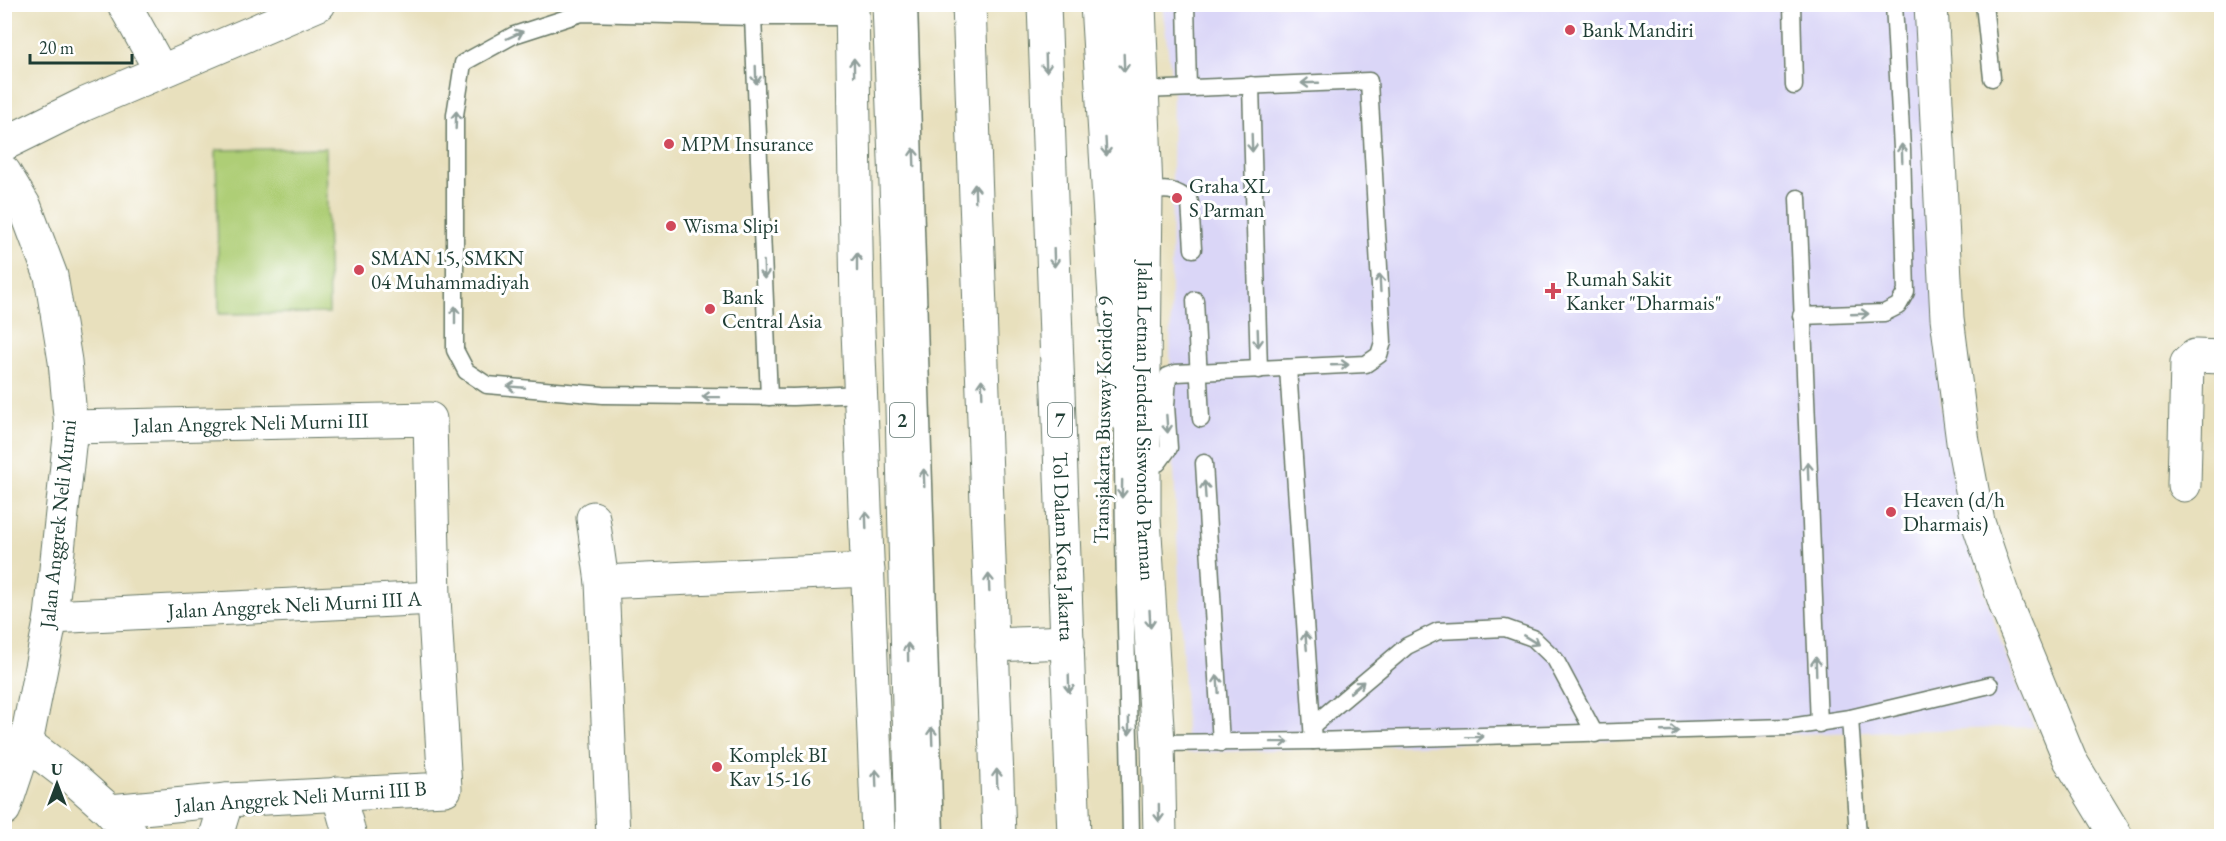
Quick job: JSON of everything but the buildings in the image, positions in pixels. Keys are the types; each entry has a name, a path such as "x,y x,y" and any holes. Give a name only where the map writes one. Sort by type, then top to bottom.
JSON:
{"main road":[{"path":"124,4 161,71"},
{"path":"4,144 85,104 319,4"},
{"name":"2","path":"889,4 898,236 912,837"},
{"path":"969,4 999,837"},
{"name":"Tol Dalam Kota Jakarta","path":"1044,4 1074,837"},
{"path":"1097,4 1123,403 1144,518"},
{"name":"Jalan Letnan Jenderal Siswondo Parman","path":"1139,4 1146,192 1144,518 1158,743 1160,837"},
{"path":"1931,4 1947,318 1963,442 1978,522 2007,608 2070,760 2116,837"},
{"path":"852,11 857,305 878,837"},
{"name":"Jalan Anggrek Neli Murni","path":"4,172 25,207 51,276 65,362 71,427 51,617 26,743 10,776 4,809"},
{"path":"857,211 898,236"},
{"path":"857,305 898,268"},
{"path":"2184,485 2187,363 2195,356 2222,357"},
{"name":"Jalan Anggrek Neli Murni III","path":"71,427 430,419"},
{"name":"Jalan Anggrek Neli Murni III A","path":"51,617 434,598 430,419"},
{"path":"593,518 602,582 613,837"},
{"path":"602,582 868,570"},
{"name":"Jalan Anggrek Neli Murni III B","path":"110,811 227,800 445,789 434,598"},
{"path":"992,645 1068,642"},
{"path":"26,743 76,781 110,811 132,837"},
{"path":"338,793 350,837"},
{"path":"216,837 227,800"}],"lane":[{"path":"909,4 935,837"},
{"name":"Transjakarta Busway Koridor 9","path":"1121,4 1130,214 1123,403 1122,506 1130,721 1131,837"},
{"path":"1186,4 1188,88"},
{"path":"1792,4 1794,86"},
{"path":"1801,316 1884,313 1898,306 1906,292 1902,149 1894,4"},
{"path":"1984,4 1992,78"},
{"path":"852,11 753,17 582,12 514,35 463,63 455,115 455,350 466,371 487,385 603,395 770,397 861,394"},
{"path":"753,17 770,397"},
{"path":"1144,90 1369,81 1383,342 1379,355 1366,364 1197,372 1168,376 1166,406 1168,448 1158,463 1144,466"},
{"path":"1251,85 1259,370"},
{"path":"1146,192 1163,189 1180,192 1190,202 1194,249"},
{"path":"1798,198 1819,724"},
{"path":"1195,300 1201,419"},
{"path":"1288,368 1299,569 1312,733"},
{"path":"1204,463 1221,743"},
{"path":"1312,733 1407,646 1438,631 1505,628 1533,638 1555,659 1595,734"},
{"path":"1158,743 1221,743 1312,733 1595,734 1790,727 1850,718 1990,686"},
{"path":"1850,718 1858,837"}],"shaded area":[{"name":"Rumah Sakit Kanker \"Dharmais\"","path":"1162,5 1919,5 1941,407 1967,536 2004,651 2035,727 1187,753 1170,381 1173,88"}],"green space":[{"path":"326,148 329,313 219,314 216,150"}],"place":[{"name":"Bank Mandiri","path":"1570,30"},
{"name":"MPM Insurance","path":"669,144"},
{"name":"Graha XL S Parman","path":"1177,198"},
{"name":"Wisma Slipi","path":"671,226"},
{"name":"SMAN 15, SMKN 04 Muhammadiyah","path":"359,270"},
{"name":"Rumah Sakit Kanker \"Dharmais\"","path":"1553,291"},
{"name":"Bank Central Asia","path":"710,309"},
{"name":"Heaven (d/h Dharmais)","path":"1891,512"},
{"name":"Komplek BI Kav 15-16","path":"717,767"}]}
